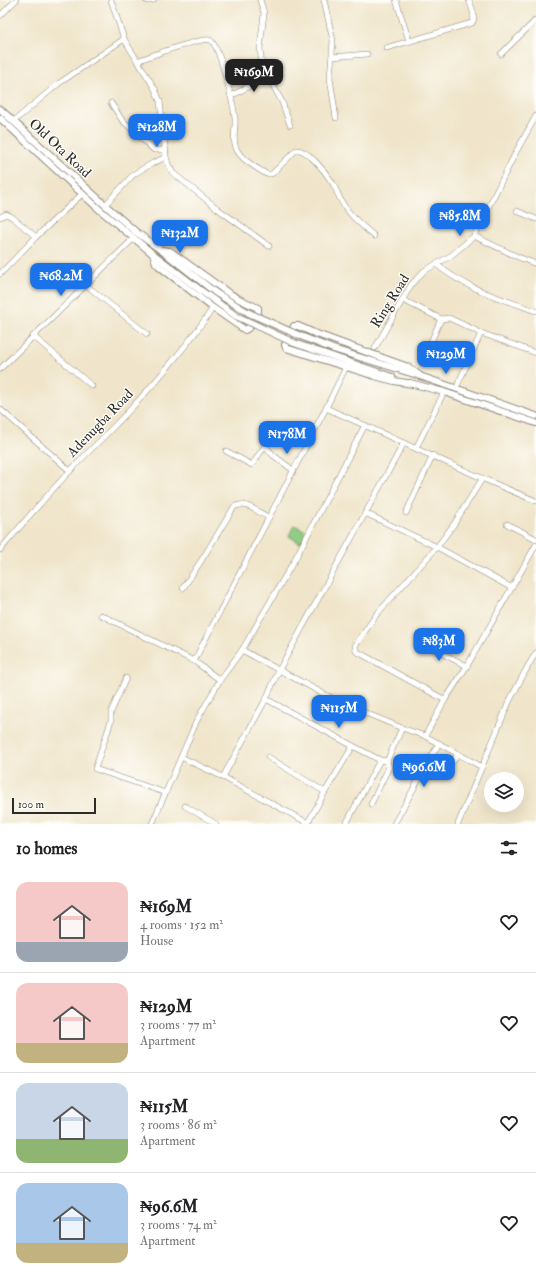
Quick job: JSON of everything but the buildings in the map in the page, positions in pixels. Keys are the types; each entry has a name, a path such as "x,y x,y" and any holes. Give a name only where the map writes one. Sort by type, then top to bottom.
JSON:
{"street":[{"path":"111,0 124,39 160,101 166,157 173,173 218,209 269,246"},
{"path":"146,0 154,0"},
{"path":"260,0 264,13 260,59 282,102 290,125"},
{"path":"324,0 333,41 330,78 336,118"},
{"path":"396,0 409,41"},
{"path":"386,48 472,23 474,21 474,17 469,0"},
{"path":"0,16 14,2"},
{"path":"501,54 536,20"},
{"path":"14,121 58,84 124,39"},
{"path":"137,61 186,44 210,40 214,43 231,96 235,119 235,142 240,156 268,175 273,173 296,150 299,149 303,151 311,156 332,181 345,208 374,236"},
{"path":"332,57 367,54"},
{"path":"231,96 268,76"},
{"path":"111,103 122,120 154,150 166,150"},
{"name":"Old Ota Road","path":"0,109 102,208"},
{"name":"Ring Road","path":"375,348 411,285 424,271 456,251 474,236 516,152 536,116"},
{"name":"Old Ota Road","path":"0,118 82,194 102,208"},
{"path":"102,208 134,174 166,157"},
{"path":"0,274 36,237 82,194"},
{"path":"102,208 153,254 236,316 294,343 413,384"},
{"path":"102,208 216,293 249,313 333,349 419,375 536,416"},
{"path":"517,211 536,219"},
{"path":"0,217 6,214 12,217 36,237"},
{"path":"474,236 518,258 536,264"},
{"path":"0,369 134,238"},
{"path":"153,254 156,263 159,266 213,308 245,330 251,326 259,310 258,308 227,292 170,252 160,250"},
{"path":"436,264 453,277 475,288 536,311"},
{"path":"86,285 147,334"},
{"path":"403,300 441,319 449,318 481,333 536,353"},
{"name":"Adenugba Road","path":"0,550 70,471 152,385 199,328 213,308"},
{"path":"422,362 441,319"},
{"path":"419,375 408,367 298,326 294,326 285,345 286,348 388,379 444,392 536,423"},
{"path":"458,384 481,333"},
{"path":"33,336 92,386"},
{"path":"194,661 326,408 346,366"},
{"path":"416,448 444,392"},
{"path":"326,408 433,455 482,479 536,501"},
{"path":"0,409 70,471"},
{"path":"152,824 197,720 220,680 242,650 294,561 365,425"},
{"path":"222,777 266,699 279,670 404,443"},
{"path":"226,451 252,465 264,447 266,447 272,455 293,470"},
{"path":"406,513 433,455"},
{"path":"445,700 356,651 355,646 376,615 437,547 454,524 482,479"},
{"path":"183,588 234,506 243,504 268,518"},
{"path":"365,513 437,547 512,588"},
{"path":"507,524 536,539"},
{"path":"425,736 536,545"},
{"path":"101,615 194,661 220,680"},
{"path":"419,642 467,666"},
{"path":"242,650 339,702 425,736 482,766"},
{"path":"458,824 509,702 536,654"},
{"path":"126,678 111,712 111,721 95,769 166,793"},
{"path":"266,699 380,760 387,761"},
{"path":"371,804 389,767 387,761 402,728"},
{"path":"394,824 439,743"},
{"path":"181,757 308,823 353,746"},
{"path":"447,770 458,754"},
{"path":"268,757 325,792"},
{"path":"346,824 380,760"},
{"path":"185,806 216,824"}],"green space":[{"path":"294,525 308,532 300,543 289,536"}]}
